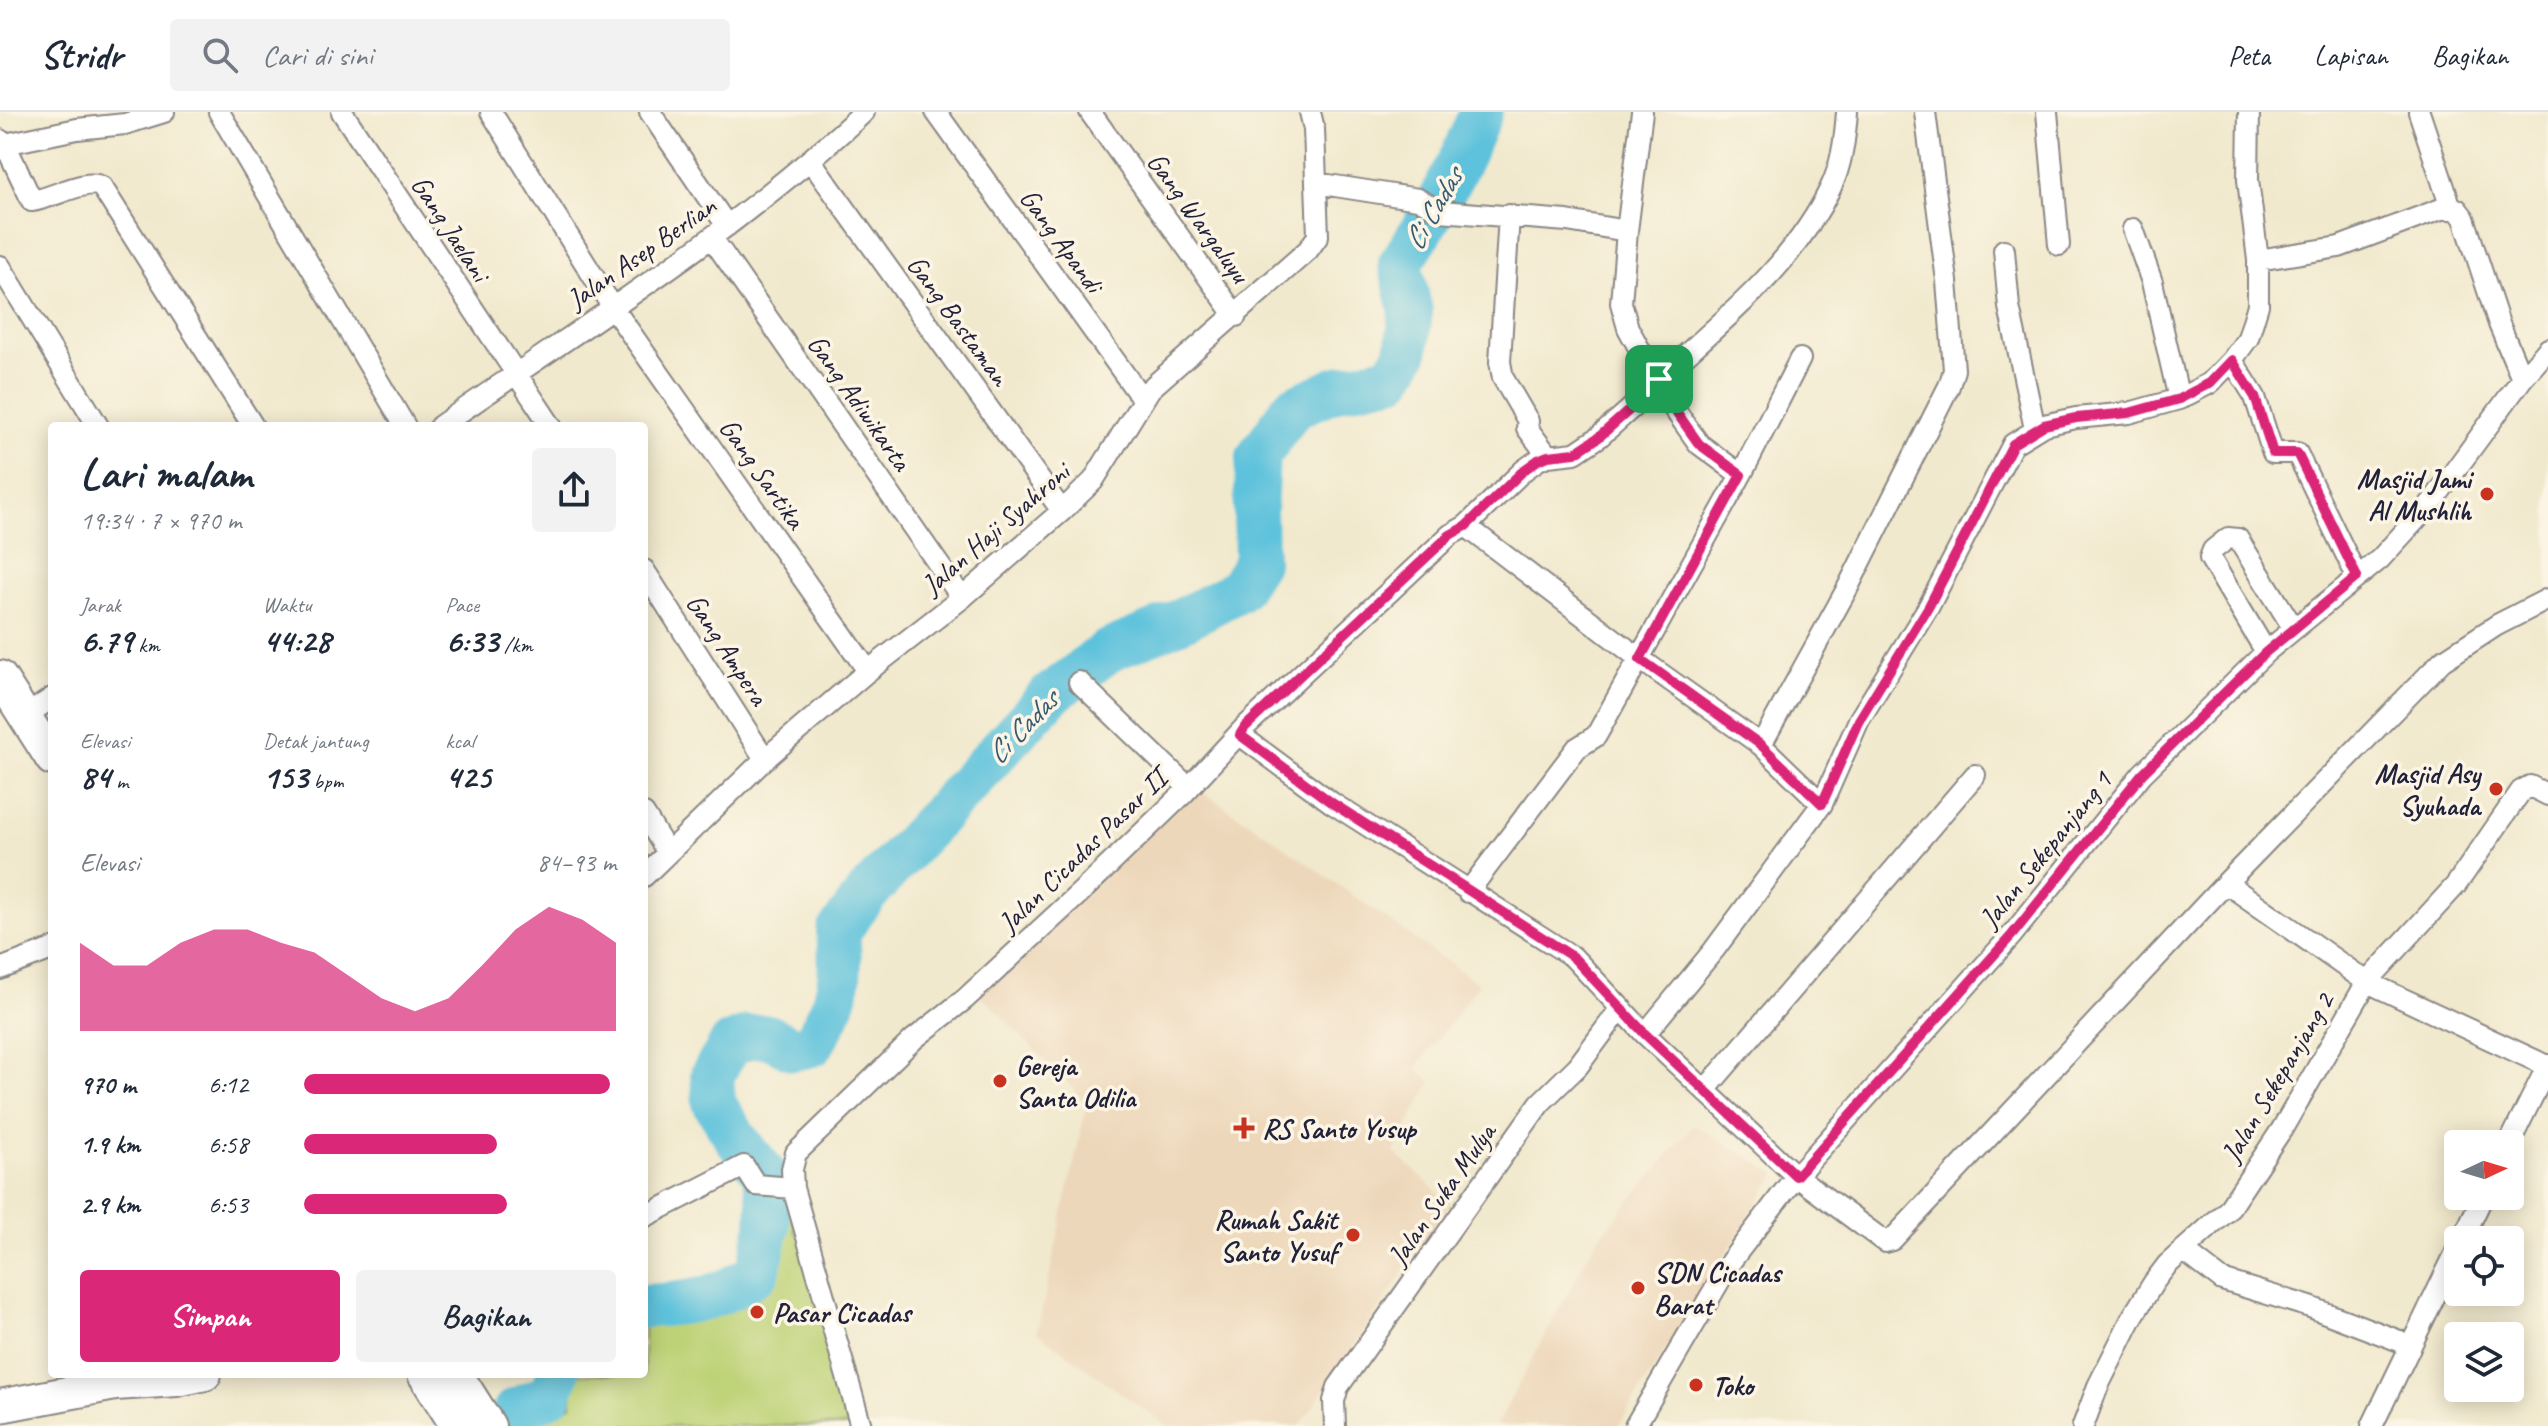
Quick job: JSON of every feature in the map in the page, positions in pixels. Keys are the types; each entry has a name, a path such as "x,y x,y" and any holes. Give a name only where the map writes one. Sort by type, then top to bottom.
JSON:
{"main road":[{"path":"0,677 48,753"},
{"path":"0,1406 121,1379 186,1378"},
{"path":"427,1378 457,1426"},
{"path":"459,1378 489,1426"}],"street":[{"path":"164,112 125,124 3,142 32,201 48,199 88,184 96,183 102,187 250,422"},
{"name":"Gang Jaelani","path":"342,112 476,317 517,373"},
{"name":"Gang Sartika","path":"491,112 613,308 868,671"},
{"name":"Gang Adiwikarta","path":"650,112 719,232 962,598"},
{"name":"Jalan Asep Berlian","path":"446,422 719,232 811,161 864,112"},
{"name":"Gang Apandi","path":"936,112 1143,400"},
{"name":"Gang Wargaluyu","path":"1090,112 1236,316"},
{"name":"Jalan Haji Syahroni","path":"648,872 765,759 868,671 962,598 1062,511 1093,481 1150,389 1308,250 1318,236 1314,129 1310,112"},
{"path":"1642,112 1627,231 1621,303 1623,315 1670,403 1699,444 1741,475"},
{"name":"Jalan Cicadas Pasar II","path":"861,1426 774,1186 792,1169 796,1153 914,1039 965,999 1189,788 1245,727 1450,535 1466,526 1524,470 1548,456 1575,453 1599,437 1767,278 1808,225 1832,187 1844,146 1847,112"},
{"path":"1761,745 1847,589 1949,386 1954,370 1947,281 1925,112"},
{"path":"2047,112 2059,245"},
{"path":"1645,1034 1714,950 1822,804 1859,720 1929,606 2013,444 2044,425 2152,408 2179,399 2210,383 2248,338 2258,305 2258,260 2248,180 2249,112"},
{"path":"2419,112 2451,208"},
{"path":"226,115 403,422"},
{"name":"Gang Bastaman","path":"811,161 1062,511"},
{"path":"1316,183 1418,199 1440,211 1509,215 1627,231"},
{"path":"2258,260 2339,247 2441,209 2451,208 2461,212 2499,324 2522,379"},
{"path":"1509,215 1500,362 1503,378 1528,421 1527,428 1548,456"},
{"path":"2133,229 2152,282 2179,399"},
{"path":"2004,250 2009,307 2035,429"},
{"path":"0,266 96,422"},
{"name":"Jalan Sekepanjang 1","path":"1635,1426 1731,1261 1796,1176 2012,935 2142,774 2266,652 2380,559 2432,502 2522,379 2548,349"},
{"path":"1468,892 1577,748 1596,736 1741,475 1800,359"},
{"path":"2232,360 2255,397 2273,453 2297,453 2357,577"},
{"path":"517,373 548,422"},
{"path":"1466,526 1640,659 1761,745 1822,804"},
{"path":"2266,652 2210,558 2213,550 2228,538 2238,539 2294,629"},
{"name":"Gang Ampera","path":"648,576 765,759"},
{"path":"1240,735 1332,803 1573,957 1645,1034 1796,1176 1880,1241 1892,1240 2226,883 2442,661 2497,625 2548,599"},
{"path":"1079,682 1189,788"},
{"path":"24,717 48,701"},
{"path":"1706,1089 1975,775"},
{"name":"Jalan Sekepanjang 2","path":"2083,1426 2098,1386 2133,1316 2167,1265 2228,1210 2246,1186 2367,982 2456,885 2521,791 2530,786 2548,795"},
{"path":"648,820 668,853"},
{"path":"2226,883 2367,982 2548,1065 2516,1130"},
{"path":"0,969 48,951"},
{"name":"Jalan Suka Mulya","path":"1335,1426 1334,1401 1338,1387 1540,1103 1578,1066 1621,1008"},
{"path":"648,1215 744,1166 774,1186"},
{"path":"2183,1250 2222,1280 2300,1303 2410,1345"},
{"path":"2372,1426 2444,1276"}],"shaded area":[{"name":"RS Santo Yusup","path":"1198,789 1479,984 1416,1068 1431,1082 1394,1152 1450,1203 1300,1426 1167,1426 1037,1332 1087,1103 980,994"},
{"name":"SDN Cicadas Barat","path":"1694,1125 1776,1174 1618,1426 1496,1426 1596,1241"}],"green space":[{"name":"Pasar Cicadas","path":"773,1201 791,1204 795,1232 811,1242 852,1426 527,1426 571,1405 575,1378 648,1378 648,1300 665,1311 726,1295 739,1288 759,1266 768,1239"}],"waterway":[{"name":"Ci Cadas","path":"648,1306 676,1304 718,1294 758,1272 768,1227 769,1201 763,1171 737,1140 714,1103 712,1075 731,1044 749,1037 768,1036 794,1049 812,1045 837,991 840,965 838,932 868,892 1050,695 1108,651 1184,619 1238,590 1256,562 1258,457 1292,408 1338,388 1392,377 1406,354 1411,311 1400,264 1445,190 1481,112"},
{"name":"Ci Cadas","path":"515,1410 550,1395 556,1378"}],"place":[{"name":"Masjid Jami Al Mushlih","path":"2487,494"},
{"name":"Masjid Asy Syuhada","path":"2496,789"},
{"name":"Gereja Santa Odilia","path":"1000,1081"},
{"name":"RS Santo Yusup","path":"1244,1128"},
{"name":"Rumah Sakit Santo Yusuf","path":"1353,1235"},
{"name":"SDN Cicadas Barat","path":"1638,1288"},
{"name":"Pasar Cicadas","path":"757,1312"},
{"name":"Toko","path":"1696,1385"}],"route":[{"path":"2232,360 2255,397 2273,453 2297,453 2357,577 2266,652 2142,774 2012,935 1796,1176 1645,1034 1573,957 1332,803 1240,735 1450,535 1466,526 1524,470 1548,456 1575,453 1599,437 1644,397 1659,379 1670,403 1699,444 1741,475 1640,659 1761,745 1822,804 1859,720 1929,606 2013,444 2044,425 2076,418 2129,413 2179,399 2210,383 2232,360"}]}
